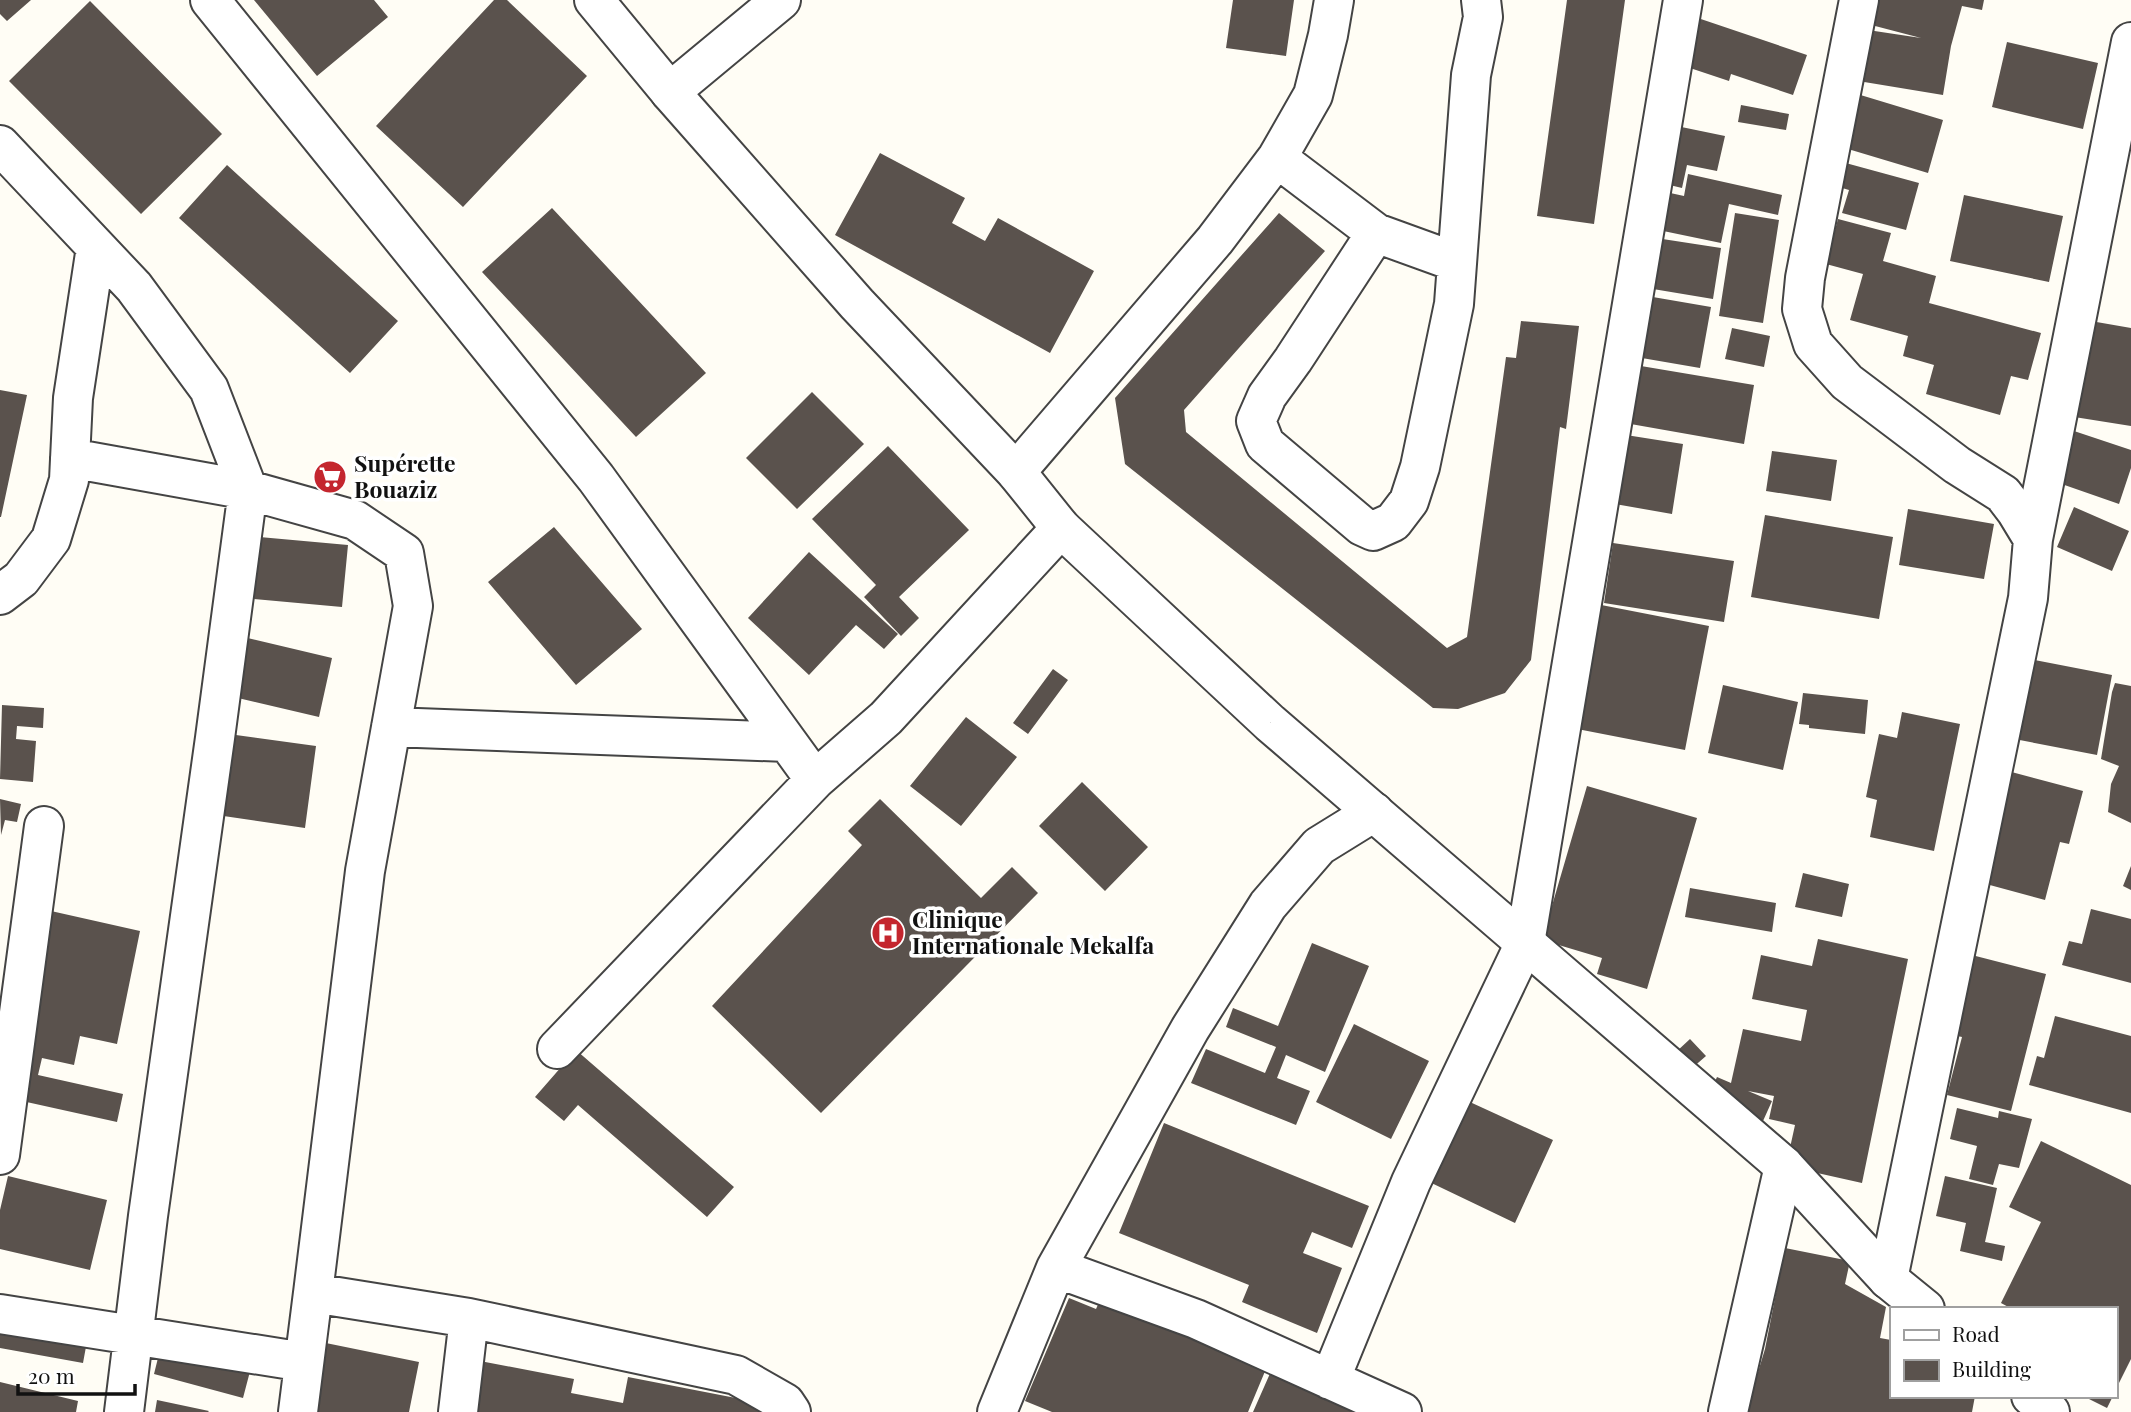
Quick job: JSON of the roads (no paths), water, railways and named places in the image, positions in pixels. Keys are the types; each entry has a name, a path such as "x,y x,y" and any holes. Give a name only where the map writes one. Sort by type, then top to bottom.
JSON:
{"street":[{"path":"209,0 596,478 815,780"},
{"path":"594,0 670,92 857,304 1016,472 1061,528 1270,723 1784,1166 1888,1279 1923,1307"},
{"path":"670,92 781,0"},
{"path":"1016,472 1215,240 1277,158 1312,95 1334,0"},
{"path":"1376,233 1267,396 1256,421 1265,444 1362,526 1373,531 1393,522 1409,501 1420,467 1454,304 1471,75 1483,17 1481,0"},
{"path":"1330,1380 1411,1182 1525,943 1683,0"},
{"path":"1859,0 1801,309 1813,344 1847,382 1958,465 2003,494 2033,539"},
{"path":"1888,1279 2028,597 2033,539 2131,42"},
{"path":"0,145 134,287 209,389 248,490 148,1216 124,1412"},
{"path":"1277,158 1376,233 1456,262"},
{"path":"0,594 21,579 51,539 69,480 73,398 96,247"},
{"path":"70,458 248,490 355,520 404,553 413,606 365,871 298,1412"},
{"path":"557,1049 815,780 886,718 1061,528"},
{"path":"391,727 787,742"},
{"path":"997,1412 1056,1268 1190,1029 1268,905 1319,846 1374,812"},
{"path":"0,1155 44,826"},
{"path":"1728,1412 1784,1166"},
{"path":"1056,1268 1196,1319 1402,1412"},
{"path":"313,1293 469,1318 736,1375 785,1403 791,1412"},
{"path":"0,1314 304,1362"},
{"path":"458,1412 469,1318"},
{"path":"2033,1398 2050,1412"}],"place":[{"name":"Supérette Bouaziz","path":"330,477"},
{"name":"Clinique Internationale Mekalfa","path":"888,933"}]}
